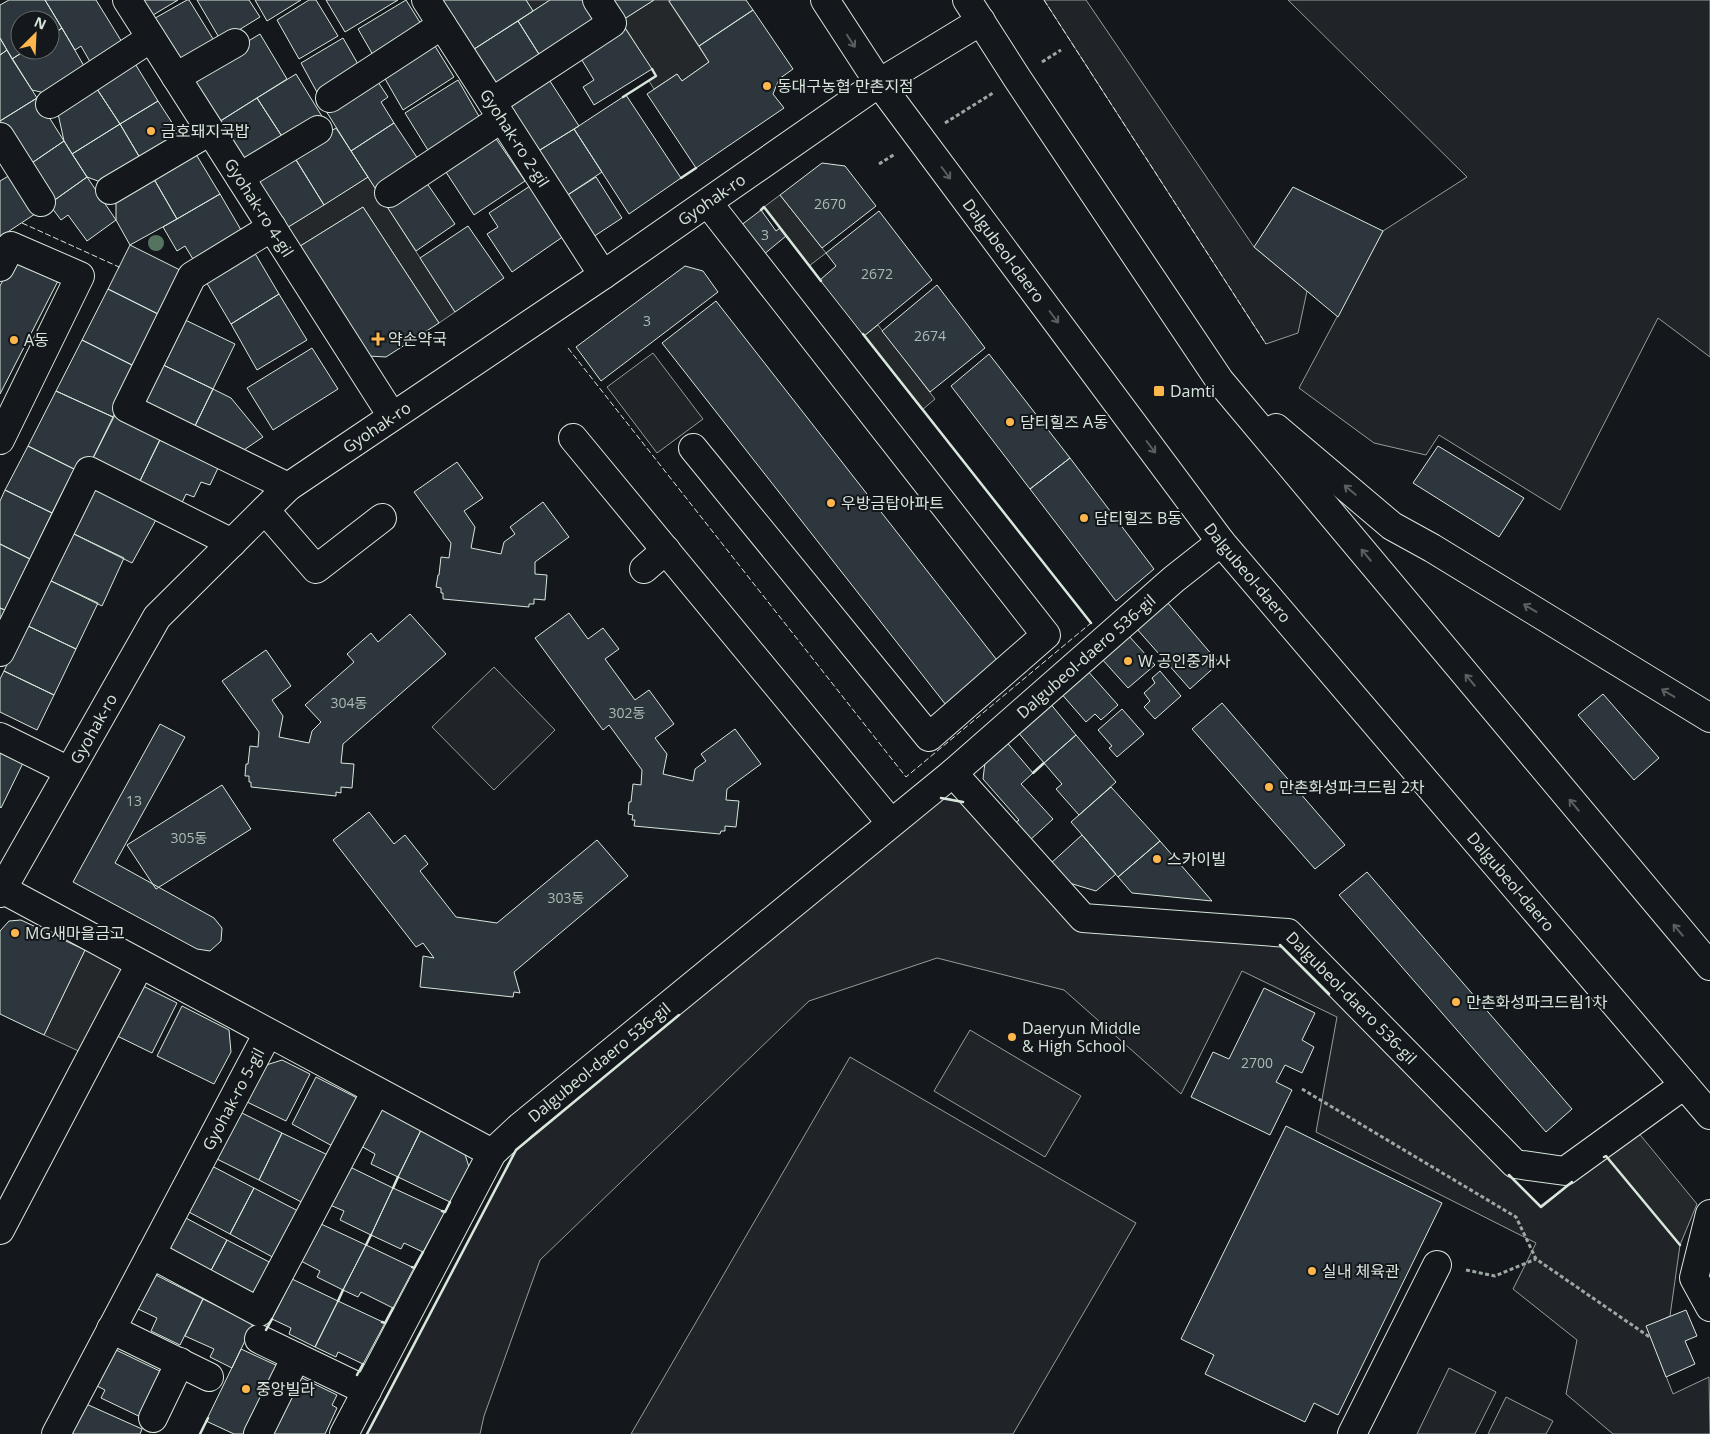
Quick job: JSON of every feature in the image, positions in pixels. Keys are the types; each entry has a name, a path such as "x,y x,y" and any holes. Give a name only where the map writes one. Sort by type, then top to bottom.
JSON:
{"street":[{"name":"Gyohak-ro 4-gil","path":"127,0 392,416"},
{"name":"Gyohak-ro 2-gil","path":"426,0 603,275"},
{"path":"389,193 612,23 597,0"},
{"name":"Dalgubeol-daero","path":"825,0 879,83 1221,542 1710,1115"},
{"path":"974,11 1220,381 1710,966"},
{"name":"Gyohak-ro","path":"1,891 157,617 288,488 708,203 879,83 974,11"},
{"path":"330,98 442,25"},
{"path":"50,104 151,38"},
{"path":"176,78 235,42"},
{"path":"240,177 318,130"},
{"path":"110,190 210,131"},
{"path":"0,137 8,165 41,202"},
{"path":"693,448 929,737 1046,635 708,203"},
{"path":"272,227 192,276 127,408 288,488"},
{"path":"0,440 80,276 4,253"},
{"path":"1220,381 1392,526 1432,548 1710,718"},
{"path":"573,438 891,823"},
{"path":"0,652 89,472 232,542"},
{"path":"265,510 316,569 382,518"},
{"name":"Dalgubeol-daero 536-gil","path":"344,1434 492,1153 529,1120 953,773 1174,579 1221,542"},
{"path":"644,569 666,550"},
{"path":"0,737 69,771"},
{"name":"Dalgubeol-daero 536-gil","path":"953,773 1083,918 1288,933 1515,1164 1565,1170 1684,1085"},
{"name":"Gyohak-ro 5-gil","path":"1,891 268,1033 56,1434"},
{"path":"0,1230 140,964"},
{"path":"268,1033 492,1153"},
{"path":"151,1254 259,1312 376,1091"},
{"path":"1710,1214 1694,1278 1710,1307"},
{"path":"1352,1434 1437,1265"},
{"path":"111,1329 209,1376"},
{"path":"258,1339 367,1391"},
{"path":"258,1434 296,1357"},
{"path":"154,1418 180,1362"}],"path":[{"path":"879,164 1061,50"},
{"path":"1302,1089 1516,1217 1536,1259 1651,1338"},
{"path":"1437,1265 1496,1276 1536,1259"}],"shaded area":[{"path":"526,0 550,0 533,11"},
{"path":"654,0 668,0 709,62 682,81 677,74 654,89 649,81 656,76 621,21"},
{"path":"1044,0 1086,0 1254,247 1307,291 1298,333 1266,344"},
{"path":"1288,0 1710,0 1710,357 1658,318 1560,510 1439,435 1426,455 1374,443 1299,388 1383,231 1467,177"},
{"path":"368,177 455,312 439,323 363,207 297,248 285,229"},
{"path":"780,195 826,253 809,266 764,207"},
{"path":"878,325 935,399 922,410 864,336"},
{"path":"653,353 703,419 657,453 607,387"},
{"path":"494,667 555,730 494,790 432,727"},
{"path":"942,797 970,804 1079,929 1278,943 1540,1206 1606,1156 1680,1245 1670,1316 1647,1327 1673,1394 1709,1377 1710,1434 1613,1434 1566,1394 1577,1340 1513,1289 1536,1243 1316,1132 1337,1017 1242,971 1181,1094 1064,990 937,958 809,1001 540,1260 484,1416 480,1434 367,1434 516,1150"},
{"path":"85,950 127,970 85,1054 44,1035"},
{"path":"970,1030 1081,1096 1045,1157 934,1091"},
{"path":"850,1057 1136,1223 1013,1434 631,1434"},
{"path":"1637,1131 1697,1204 1680,1245 1606,1156"},
{"path":"1449,1368 1496,1392 1475,1434 1417,1434"},
{"path":"1506,1397 1553,1421 1546,1434 1488,1434"}],"building":[{"path":"9,0 45,0 51,10 10,10 10,56 0,38 0,5"},
{"path":"45,0 96,0 125,47 93,67 81,46 75,50 60,25 60,10 51,10"},
{"path":"138,0 178,0 148,18"},
{"path":"189,0 218,47 180,70 150,21"},
{"path":"197,0 249,0 260,17 221,41"},
{"path":"255,0 301,0 267,21"},
{"path":"309,0 316,0 338,36 299,59 277,20"},
{"path":"326,0 398,0 345,32"},
{"path":"406,0 426,32 377,62 358,29"},
{"path":"435,0 526,0 533,11 468,53"},
{"path":"550,0 585,0 596,18 544,62 518,21"},
{"path":"607,0 654,0 621,21"},
{"path":"746,0 753,10 699,46 669,1"},
{"path":"753,10 793,69 779,79 773,94 784,108 696,168 647,94 677,74 682,81 709,62 699,46"},
{"path":"518,21 544,62 494,95 468,53"},
{"path":"62,28 87,71 49,94 32,90 13,60 60,60 60,29"},
{"path":"625,28 652,69 594,105 583,87 594,80 580,57"},
{"path":"260,34 287,79 214,125 185,79"},
{"path":"0,38 7,50 0,55"},
{"path":"343,38 362,71 319,96 301,63"},
{"path":"430,38 454,77 403,110 380,70"},
{"path":"7,50 10,60 13,60 37,98 0,121 0,55"},
{"path":"134,62 158,101 120,124 95,86"},
{"path":"296,74 323,118 285,141 257,98"},
{"path":"548,78 579,126 535,153 504,106"},
{"path":"376,79 388,97 381,102 394,123 351,151 326,111"},
{"path":"458,80 484,125 434,160 405,113"},
{"path":"95,86 120,124 72,154 64,141 57,109"},
{"path":"626,95 681,178 629,214 574,129"},
{"path":"37,98 64,141 26,167 0,127 0,121"},
{"path":"257,98 285,141 242,169 214,125"},
{"name":"금호돼지국밥","path":"158,101 182,138 143,163 120,124"},
{"path":"394,123 422,165 379,194 351,151"},
{"path":"120,124 143,163 106,184 87,177 72,154"},
{"path":"336,128 368,177 324,205 293,155"},
{"path":"574,129 602,172 563,198 535,153"},
{"path":"490,130 525,181 474,215 440,163"},
{"path":"64,141 87,177 49,204 26,167"},
{"path":"194,151 220,194 177,219 151,174"},
{"path":"293,155 324,205 285,229 254,178"},
{"path":"822,163 845,166 876,206 822,248 780,195"},
{"path":"12,174 38,212 0,237 0,181"},
{"path":"151,174 177,219 130,245 116,220 116,195"},
{"path":"87,177 116,220 87,241 68,215 61,220 49,204"},
{"path":"596,177 622,218 590,239 563,198"},
{"path":"426,182 455,224 416,251 384,202"},
{"path":"530,186 564,236 512,272 487,234 498,227 489,213"},
{"path":"1293,187 1383,231 1338,317 1254,247"},
{"path":"220,194 244,235 196,264 185,246 177,251 163,227"},
{"path":"363,207 439,323 386,357 368,356 297,248"},
{"path":"761,210 776,231 780,228 786,236 763,255 740,226"},
{"path":"879,211 932,280 864,336 820,280 836,266 826,253"},
{"path":"468,226 504,278 455,312 420,258"},
{"path":"130,245 184,272 162,316 108,289"},
{"path":"253,250 279,294 231,324 205,280"},
{"name":"A동","path":"15,257 59,279 0,394 0,286"},
{"path":"685,266 703,271 718,292 601,381 576,347"},
{"path":"937,285 985,348 930,392 882,331"},
{"path":"108,289 162,316 138,368 82,340"},
{"path":"279,294 307,340 257,370 231,324"},
{"name":"우방금탑아파트","path":"716,301 1000,664 946,705 662,343"},
{"path":"177,316 235,344 213,389 155,361"},
{"path":"82,340 138,368 113,417 56,391"},
{"path":"312,348 338,389 273,430 247,388"},
{"name":"담티힐즈 A동","path":"989,354 1070,458 1030,489 951,386"},
{"path":"155,361 213,389 193,430 135,402"},
{"path":"213,389 231,398 263,437 238,454 193,430"},
{"path":"56,391 113,417 90,464 80,459 74,469 28,446"},
{"path":"119,407 165,429 137,487 90,464"},
{"path":"160,440 218,468 210,485 201,482 194,497 186,494 180,507 137,487"},
{"path":"28,446 74,469 52,513 5,490"},
{"path":"1438,446 1524,498 1499,537 1413,483"},
{"name":"담티힐즈 B동","path":"1070,458 1154,569 1116,601 1030,489"},
{"path":"457,462 483,498 464,511 475,527 471,548 501,554 504,542 515,534 510,527 543,502 569,537 535,562 535,574 547,575 545,600 534,599 534,604 529,604 529,607 443,599 441,588 436,587 441,557 449,558 451,543 414,492"},
{"path":"93,486 157,518 132,563 70,532"},
{"path":"5,490 52,513 30,559 0,544 0,501"},
{"path":"70,532 124,558 102,606 47,579"},
{"path":"0,544 30,559 5,610 0,608"},
{"path":"47,579 98,603 76,649 26,625"},
{"path":"1167,602 1219,663 1190,689 1136,628"},
{"path":"0,608 5,610 0,620"},
{"path":"569,613 588,639 603,628 619,649 605,659 635,700 649,690 674,724 655,738 667,754 663,774 693,781 695,769 706,761 701,754 735,729 761,764 727,789 726,800 739,801 736,827 725,826 725,831 721,831 720,834 634,826 635,820 632,820 633,815 628,814 629,802 631,802 633,784 641,785 642,770 609,725 603,730 535,638"},
{"path":"410,614 446,654 343,744 341,763 354,764 352,788 341,787 341,793 336,792 336,796 251,787 249,776 245,776 246,764 248,764 250,746 258,747 259,732 222,681 266,650 291,686 272,700 283,716 279,737 309,743 312,731 321,722 305,705 354,662 347,654 371,633 378,642"},
{"path":"26,625 76,649 54,695 4,671"},
{"name":"W 공인중개사","path":"1128,635 1155,665 1128,688 1101,658"},
{"path":"1086,669 1118,705 1101,720 1095,714 1086,722 1059,691"},
{"path":"4,671 54,695 37,730 0,712 0,679"},
{"path":"1160,671 1181,696 1155,719 1144,707 1150,701 1144,693 1155,683 1152,678"},
{"path":"1603,694 1659,758 1634,780 1578,715"},
{"path":"1049,702 1076,735 1044,763 1017,731"},
{"name":"만촌화성파크드림 2차","path":"1222,703 1345,845 1315,869 1192,729"},
{"path":"1122,709 1144,734 1117,757 1109,748 1112,746 1098,730"},
{"path":"160,724 185,737 115,863 214,918 222,928 221,941 210,951 197,949 73,882"},
{"path":"1076,735 1116,782 1079,815 1056,789 1062,784 1044,763"},
{"path":"1004,739 1033,773 1021,784 1053,819 1029,841 1014,824 1019,820 983,779 986,754"},
{"path":"0,752 23,763 1,808 0,807"},
{"path":"222,785 251,829 156,889 127,845"},
{"path":"1111,787 1160,841 1118,877 1071,822"},
{"path":"369,812 394,844 405,835 428,864 420,871 456,917 497,923 597,840 628,876 514,972 520,993 514,992 513,997 420,987 423,956 434,958 423,943 416,947 333,840"},
{"path":"1082,835 1116,874 1096,891 1066,882 1050,864"},
{"name":"스카이빌","path":"1160,841 1212,901 1132,893 1118,877"},
{"name":"만촌화성파크드림1차","path":"1367,872 1572,1109 1546,1132 1339,895"},
{"path":"21,920 85,950 44,1035 0,1014 0,931 9,921"},
{"path":"135,982 177,1003 152,1053 109,1032"},
{"path":"1264,988 1315,1013 1302,1040 1314,1047 1302,1073 1285,1065 1276,1082 1292,1090 1270,1135 1191,1097 1213,1052 1229,1059"},
{"path":"182,1006 229,1030 231,1052 214,1084 157,1056"},
{"path":"282,1060 310,1074 286,1121 243,1100 260,1067"},
{"path":"316,1077 361,1100 336,1148 292,1124"},
{"path":"382,1104 423,1126 398,1177 371,1164 375,1154 361,1146"},
{"path":"238,1111 282,1133 259,1180 215,1158"},
{"path":"423,1126 462,1145 469,1167 450,1202 398,1177"},
{"name":"실내 체육관","path":"1286,1126 1442,1203 1338,1415 1314,1403 1305,1422 1205,1374 1214,1355 1181,1339"},
{"path":"282,1133 332,1157 307,1205 259,1180"},
{"path":"210,1165 254,1188 230,1234 187,1211"},
{"path":"350,1167 393,1188 371,1235 340,1220 344,1211 330,1205"},
{"path":"254,1188 302,1213 278,1260 230,1234"},
{"path":"393,1188 445,1212 423,1252 404,1243 401,1249 371,1235"},
{"path":"184,1217 227,1240 207,1278 164,1256"},
{"path":"321,1224 366,1245 343,1290 317,1277 320,1271 301,1261"},
{"path":"227,1240 275,1265 254,1304 207,1278"},
{"path":"366,1245 414,1268 393,1308 361,1292 358,1297 343,1290"},
{"path":"154,1274 203,1299 180,1345 151,1331 157,1318 136,1308"},
{"path":"292,1279 338,1301 315,1347 289,1334 291,1328 272,1319"},
{"path":"203,1299 253,1324 232,1368 210,1357 214,1349 185,1336"},
{"path":"338,1301 385,1323 363,1364 338,1352 336,1357 315,1347"},
{"path":"1686,1310 1697,1336 1685,1341 1695,1364 1666,1377 1646,1326"},
{"path":"112,1348 168,1375 147,1420 101,1398 105,1390 93,1384"},
{"name":"중앙빌라","path":"241,1349 280,1367 248,1434 234,1434 206,1421"},
{"path":"294,1374 337,1395 332,1405 337,1408 325,1434 264,1434"},
{"path":"84,1403 142,1429 140,1434 69,1434"}],"fence":[{"path":"1044,0 1266,344"},
{"path":"22,223 119,267 118,269"},
{"path":"568,348 906,777 1091,623"}],"wall":[{"path":"623,97 656,76 652,69"},
{"path":"681,178 696,168"},
{"path":"761,210 764,207 821,281"},
{"path":"863,334 1091,623"},
{"path":"1033,773 1044,763"},
{"path":"941,798 963,802"},
{"path":"1280,945 1329,994"},
{"path":"367,1434 516,1150 679,1015"},
{"path":"1604,1157 1606,1156 1680,1245"},
{"path":"1509,1175 1541,1207 1572,1182"},
{"path":"393,1188 398,1177"},
{"path":"442,1211 445,1212 450,1202"},
{"path":"366,1245 371,1235"},
{"path":"412,1267 414,1268 423,1252"},
{"path":"338,1301 343,1290"},
{"path":"382,1322 385,1323 393,1308"},
{"path":"266,1330 272,1319"},
{"path":"357,1375 363,1364"},
{"path":"200,1434 208,1418"}],"place":[{"name":"동대구농협 만촌지점","path":"767,86"},
{"name":"금호돼지국밥","path":"151,131"},
{"name":"약손약국","path":"378,339"},
{"name":"A동","path":"14,340"},
{"name":"Damti","path":"1159,391"},
{"name":"담티힐즈 A동","path":"1010,422"},
{"name":"우방금탑아파트","path":"831,503"},
{"name":"담티힐즈 B동","path":"1084,518"},
{"name":"W 공인중개사","path":"1128,661"},
{"name":"만촌화성파크드림 2차","path":"1269,787"},
{"name":"스카이빌","path":"1157,859"},
{"name":"MG새마을금고","path":"15,933"},
{"name":"만촌화성파크드림1차","path":"1456,1002"},
{"name":"Daeryun Middle & High School","path":"1012,1037"},
{"name":"실내 체육관","path":"1312,1271"},
{"name":"중앙빌라","path":"246,1389"}]}
